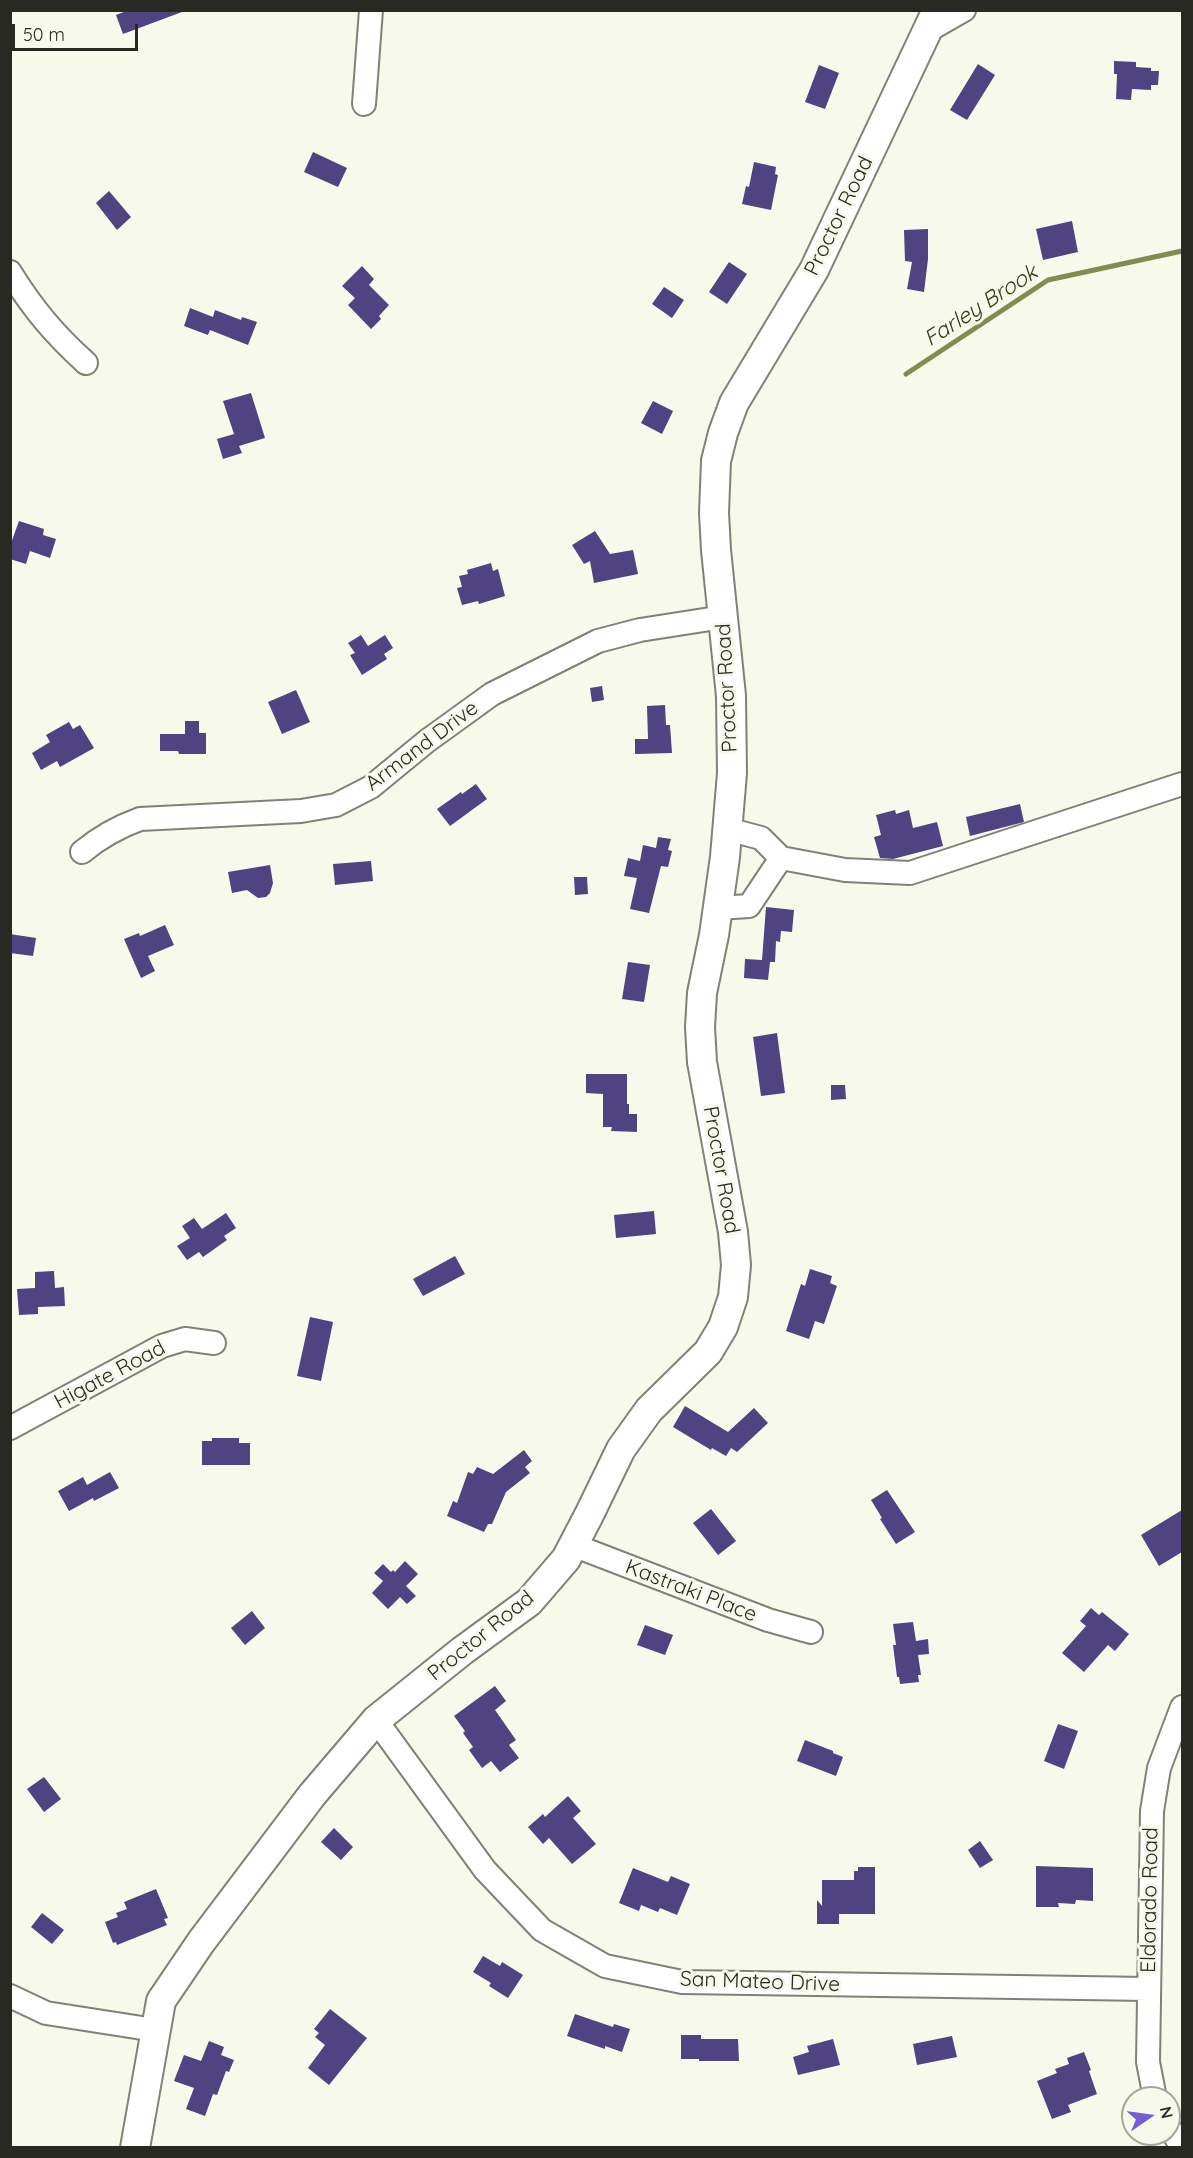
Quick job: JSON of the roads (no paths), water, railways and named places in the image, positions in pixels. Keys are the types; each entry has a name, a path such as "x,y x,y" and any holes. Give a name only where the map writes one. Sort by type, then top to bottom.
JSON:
{"main road":[{"name":"Proctor Road","path":"135,2148 161,2001 201,1942 318,1788 376,1720 462,1651 529,1602 566,1559 621,1449 649,1410 708,1352 723,1327 733,1297 736,1265 733,1232 702,1062 700,1027 702,993 718,908 732,773 731,696 714,513 716,461 734,403 814,270 933,20"}],"street":[{"path":"364,104 371,10"},
{"name":"Proctor Road","path":"933,20 964,10"},
{"path":"10,272 28,301 54,334 86,363"},
{"name":"Armand Drive","path":"82,852 98,838 140,819 301,812 336,805 371,787 492,694 598,641 640,630 723,617"},
{"path":"727,829 761,838 781,858 845,870 910,873 1182,784"},
{"path":"718,908 749,906 781,858"},
{"name":"Higate Road","path":"10,1428 162,1346 185,1339 214,1343"},
{"name":"Kastraki Place","path":"573,1545 768,1620 811,1632"},
{"name":"Eldorado Road","path":"1153,2086 1148,2062 1150,1836 1159,1768 1182,1707"},
{"name":"San Mateo Drive","path":"376,1720 485,1870 542,1930 605,1966 682,1982 1148,1989"},
{"path":"10,1995 46,2013 156,2030"}],"waterway":[{"name":"Farley Brook","path":"906,374 1048,280 1182,251"}]}
